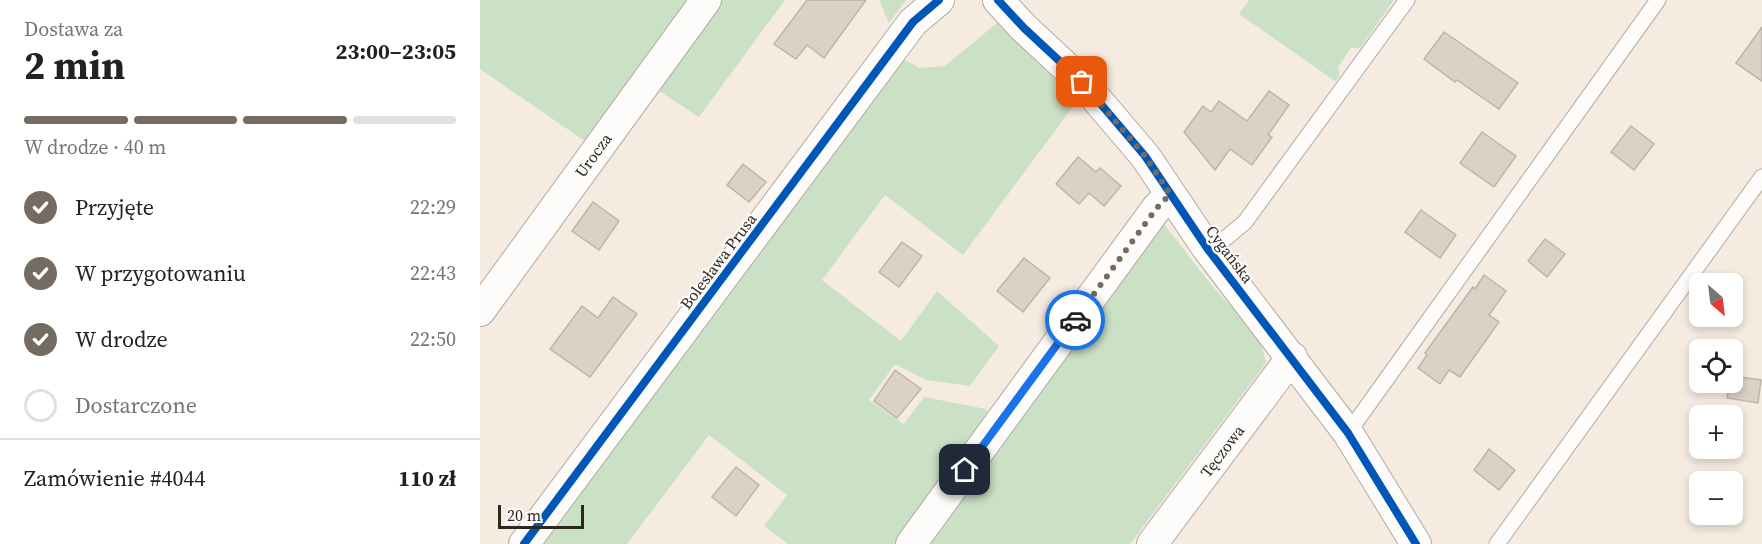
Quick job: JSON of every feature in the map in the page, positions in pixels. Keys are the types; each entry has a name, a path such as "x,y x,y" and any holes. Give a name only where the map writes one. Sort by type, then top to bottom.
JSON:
{"street":[{"name":"Urocza","path":"480,310 706,0"},
{"name":"Bolesława Prusa","path":"524,544 913,22 939,0"},
{"name":"Cygańska","path":"998,0 1024,28 1082,82 1145,156 1207,248 1348,433 1416,544"},
{"path":"911,544 1156,209 1170,194"},
{"name":"Tęczowa","path":"1152,544 1292,357"}],"lane":[{"path":"1207,248 1220,243 1245,222 1407,0"},
{"path":"1348,433 1659,0"},
{"path":"1497,544 1762,177"}],"green space":[{"path":"480,0 697,0 592,146 480,69"},
{"path":"716,0 785,0 699,117 653,87"},
{"path":"879,0 906,0 889,23"},
{"path":"1249,0 1394,0 1360,48 1351,48 1338,67 1340,75 1335,81 1239,14"},
{"path":"997,23 1077,101 963,255 885,195 822,280 901,341 937,291 999,346 970,386 926,380 895,364 869,400 904,424 924,397 986,409 991,420 901,544 788,544 764,526 787,495 709,435 627,544 532,544 902,59 920,68 945,66"},
{"path":"1160,219 1213,287 1259,335 1266,363 1130,544 922,544"}],"building":[{"path":"807,0 866,0 824,58 807,45 796,59 774,44"},
{"path":"1762,27 1762,81 1736,63"},
{"path":"1444,32 1518,83 1499,109 1457,80 1455,82 1424,59"},
{"path":"1269,91 1289,105 1268,135 1272,137 1252,165 1230,149 1215,170 1184,132 1203,106 1211,112 1219,101 1247,121"},
{"path":"1631,126 1654,144 1634,170 1611,152"},
{"path":"1482,132 1516,156 1494,187 1460,163"},
{"path":"1078,157 1096,172 1100,168 1121,186 1104,206 1089,193 1079,204 1056,184"},
{"path":"743,164 766,182 749,202 727,185"},
{"path":"593,202 619,221 599,250 572,231"},
{"path":"1421,210 1456,235 1440,258 1405,232"},
{"path":"1545,239 1565,254 1547,277 1528,261"},
{"path":"902,242 922,256 899,287 879,272"},
{"path":"1024,258 1050,278 1023,312 997,291"},
{"path":"1484,275 1506,291 1489,315 1499,322 1460,377 1449,370 1440,384 1418,368 1427,355 1425,353"},
{"path":"613,297 637,314 590,377 550,349 582,306 598,318"},
{"path":"895,370 921,389 897,418 874,401"},
{"path":"1743,378 1761,380 1758,403 1727,398 1728,393 1743,393"},
{"path":"1489,449 1515,470 1499,490 1474,470"},
{"path":"736,467 759,485 736,516 712,497"}],"cycle path":[{"path":"524,544 913,22 939,0"},
{"path":"998,0 1024,28 1082,82 1145,156 1207,248 1348,433 1416,544"}],"way so far":[{"path":"1075,320 1156,209 1170,194 1145,156 1082,82"}],"route":[{"path":"965,470 1075,320"}]}
